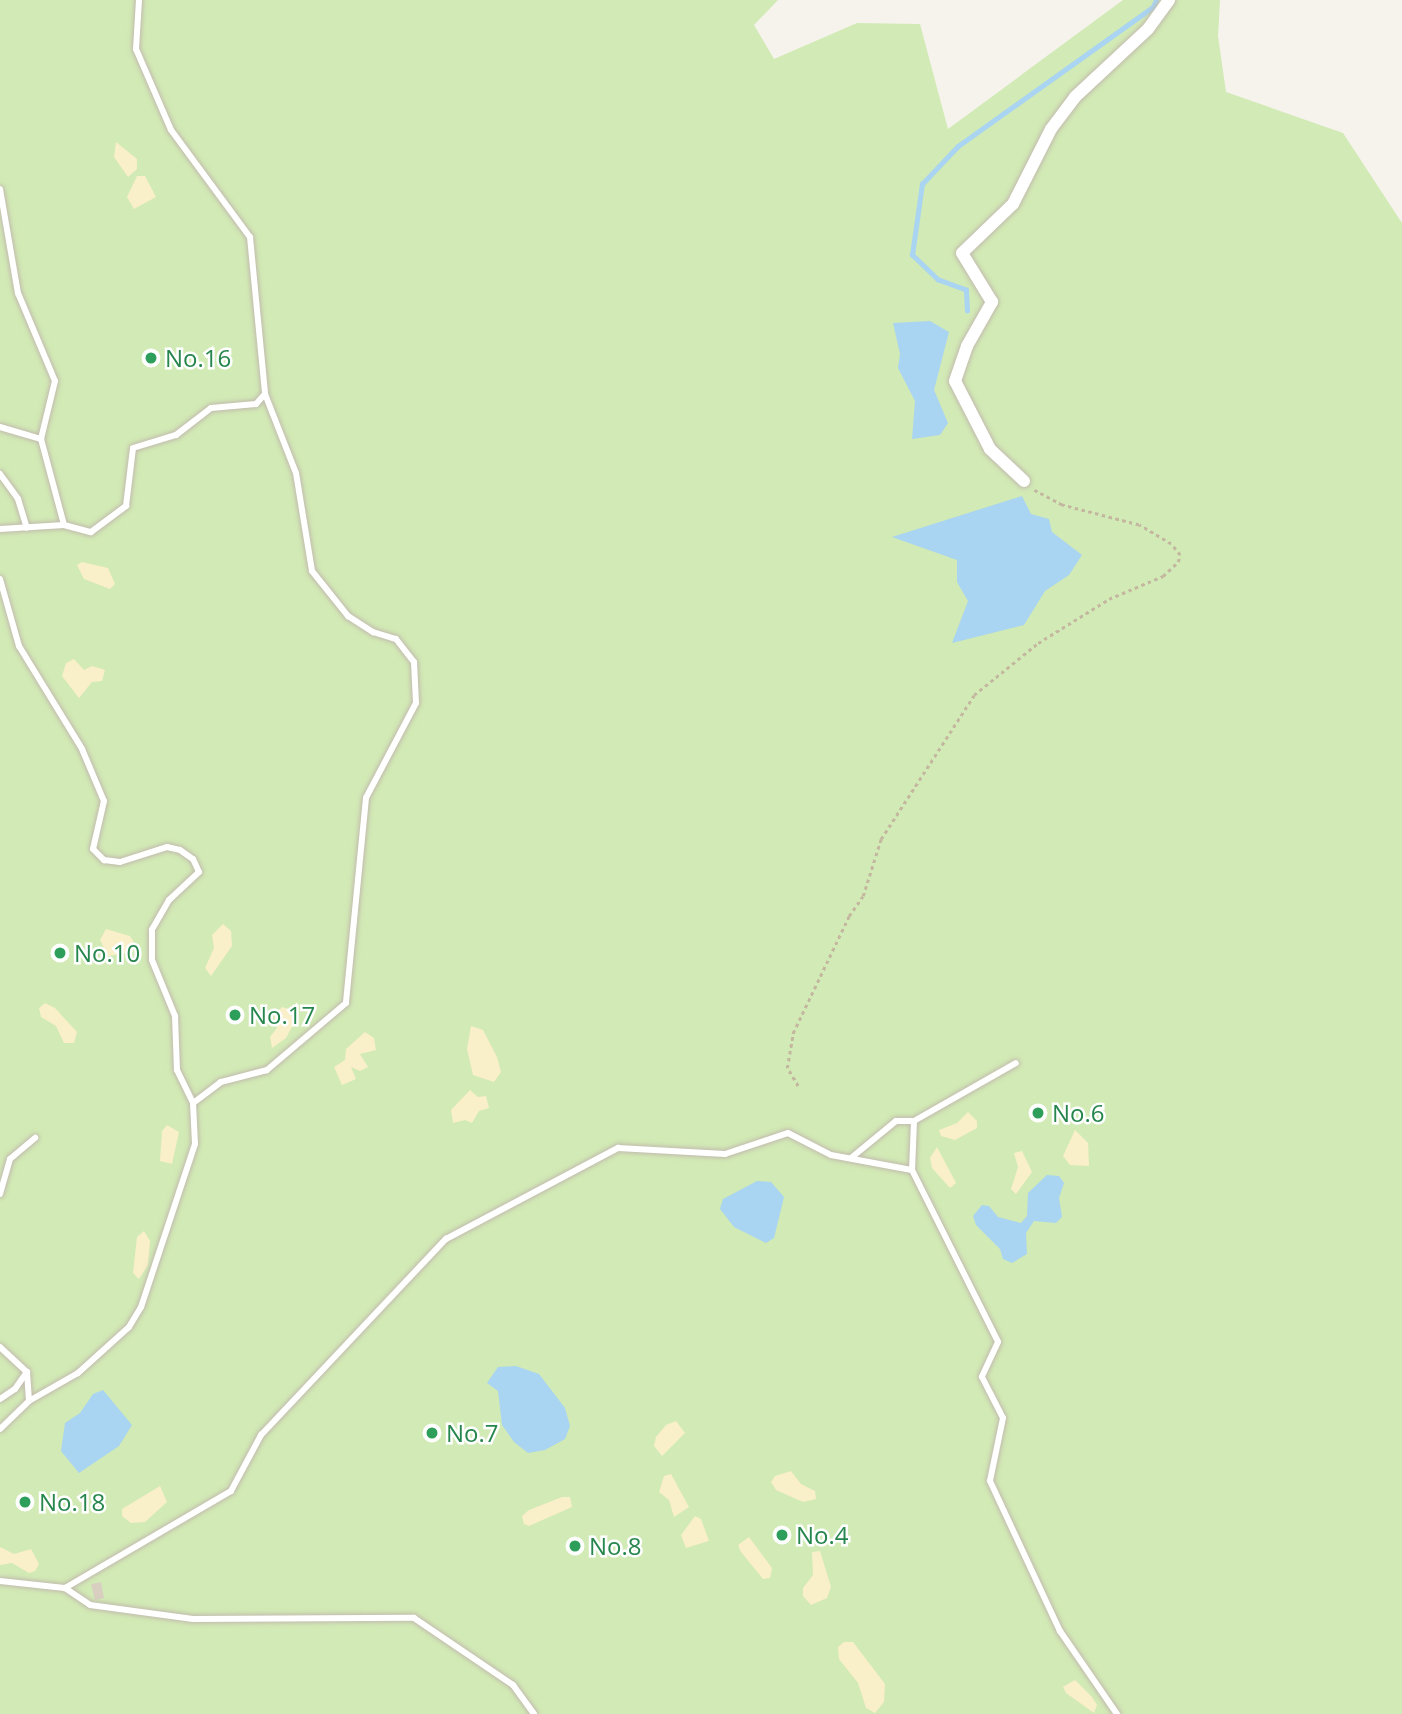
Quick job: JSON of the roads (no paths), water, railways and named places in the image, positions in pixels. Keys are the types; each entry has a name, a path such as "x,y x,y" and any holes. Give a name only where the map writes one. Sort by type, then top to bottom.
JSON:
{"street":[{"path":"1024,481 990,449 955,381 967,346 992,302 962,253 1013,204 1051,129 1075,97 1148,29 1169,0"}],"lane":[{"path":"139,0 136,49 171,130 250,237 265,394 296,474 313,571 348,616 373,632 396,639 414,662 416,703 366,798 346,1003 267,1070 221,1082 193,1103"},
{"path":"0,189 18,293 55,381 41,439 64,525"},
{"path":"0,529 64,525 91,532 126,506 133,449 176,435 211,408 257,404 265,394"},
{"path":"0,428 41,439"},
{"path":"0,474 18,499 27,528"},
{"path":"0,579 19,646 82,749 104,802 93,849 104,860 120,862 167,847 180,850 193,859 198,872 169,900 152,930 152,960 175,1016 177,1070 193,1103 195,1144 141,1307 130,1327 78,1373 29,1401 0,1429"},
{"path":"850,1158 896,1121 914,1121 1016,1063"},
{"path":"914,1121 912,1170 998,1342 982,1377 1003,1418 990,1481 1060,1631 1117,1714"},
{"path":"65,1588 231,1491 261,1435 446,1239 618,1148 725,1154 788,1133 831,1155 912,1170"},
{"path":"0,1194 10,1159 35,1138"},
{"path":"0,1347 27,1371 29,1401"},
{"path":"0,1399 15,1389 27,1371"},
{"path":"0,1581 65,1588 90,1605 193,1619 414,1618 513,1685 534,1714"}],"water":[{"path":"930,321 949,332 934,390 948,423 940,435 912,439 915,401 898,368 900,354 893,323"},
{"path":"1022,496 1031,514 1049,519 1052,532 1082,555 1069,575 1045,591 1024,625 952,643 968,601 957,582 957,560 892,537"},
{"path":"1047,1175 1059,1176 1064,1183 1059,1198 1062,1217 1056,1223 1034,1221 1026,1233 1027,1254 1012,1263 1003,1259 1000,1249 976,1225 973,1216 982,1205 989,1206 998,1217 1021,1223 1027,1216 1028,1193"},
{"path":"757,1181 771,1182 784,1197 774,1238 766,1243 734,1227 720,1209 723,1199"},
{"path":"516,1366 539,1374 565,1408 570,1426 565,1439 545,1450 528,1453 514,1442 502,1425 498,1391 487,1383 498,1367"},
{"path":"103,1390 132,1425 119,1446 79,1473 61,1451 65,1423 80,1413 93,1394"}],"waterway":[{"path":"967,311 966,290 938,280 912,255 922,184 958,146 1153,7 1156,0"}],"place":[{"name":"No.16","path":"151,358"},
{"name":"No.10","path":"60,953"},
{"name":"No.17","path":"235,1015"},
{"name":"No.6","path":"1038,1113"},
{"name":"No.7","path":"432,1433"},
{"name":"No.18","path":"25,1502"},
{"name":"No.4","path":"782,1535"},
{"name":"No.8","path":"575,1546"}]}
